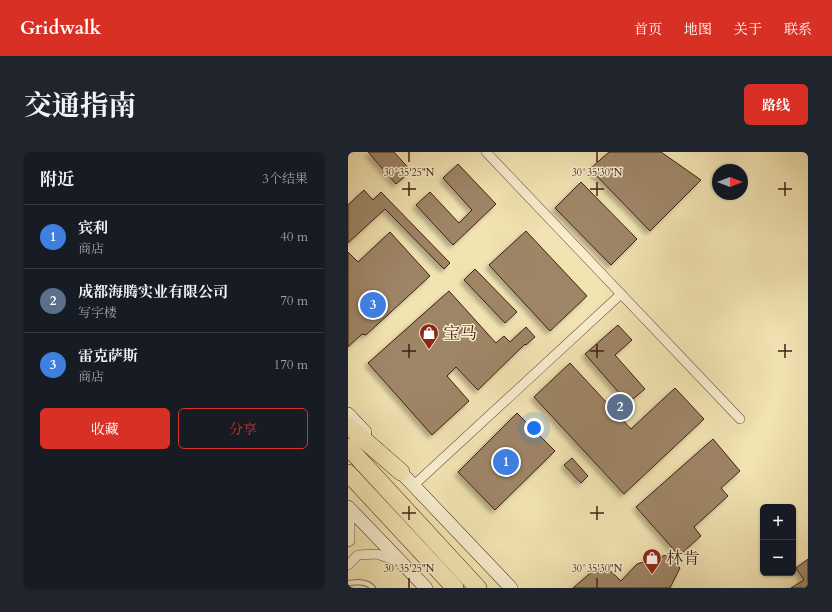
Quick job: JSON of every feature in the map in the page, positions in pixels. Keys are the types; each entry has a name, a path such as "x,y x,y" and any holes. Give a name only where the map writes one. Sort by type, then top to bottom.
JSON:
{"highway":[{"path":"348,426 401,472"},
{"path":"348,447 478,588"},
{"path":"348,473 455,588"}],"main road":[{"path":"348,414 511,588"},
{"path":"348,507 426,588"}],"street":[{"path":"486,152 740,419"},
{"path":"414,485 621,294"},
{"path":"348,518 350,523 350,540 348,542"},
{"path":"348,565 358,555 377,554 403,563"}],"lane":[{"path":"348,583 359,582 370,584 373,588"}],"building":[{"path":"368,152 394,152 411,171 396,184"},
{"path":"609,152 661,152 701,180 650,231 590,169"},
{"path":"458,164 496,204 453,245 416,205 430,192 459,223 472,210 443,178"},
{"path":"581,182 637,239 611,265 555,208"},
{"path":"364,190 373,200 381,192 450,263 444,269 385,209 348,243 348,205"},
{"path":"526,231 587,296 550,331 489,265"},
{"path":"390,232 430,276 366,335 362,334 348,347 348,252 358,262"},
{"path":"475,269 517,312 505,323 464,280"},
{"name":"宝马","path":"449,291 496,343 504,336 510,342 526,327 535,337 526,345 525,344 478,390 456,367 447,376 469,401 432,435 368,363"},
{"path":"618,325 632,340 615,355 645,389 628,403 585,354"},
{"path":"570,363 631,429 675,388 704,419 624,494 534,397"},
{"path":"517,413 555,451 495,510 458,472"},
{"path":"713,439 740,471 721,488 728,496 694,527 701,536 673,561 680,568 670,588 573,588 602,563 621,581 637,564 676,552 636,507"},
{"path":"572,458 588,476 581,483 564,465"},
{"path":"808,559 808,588 791,588 804,580 796,568"}],"place":[{"name":"雷克萨斯","path":"373,305"},
{"name":"宝马","path":"429,350"},
{"name":"成都海腾实业有限公司","path":"620,407"},
{"name":"宾利","path":"506,462"},
{"name":"林肯","path":"652,575"}]}
